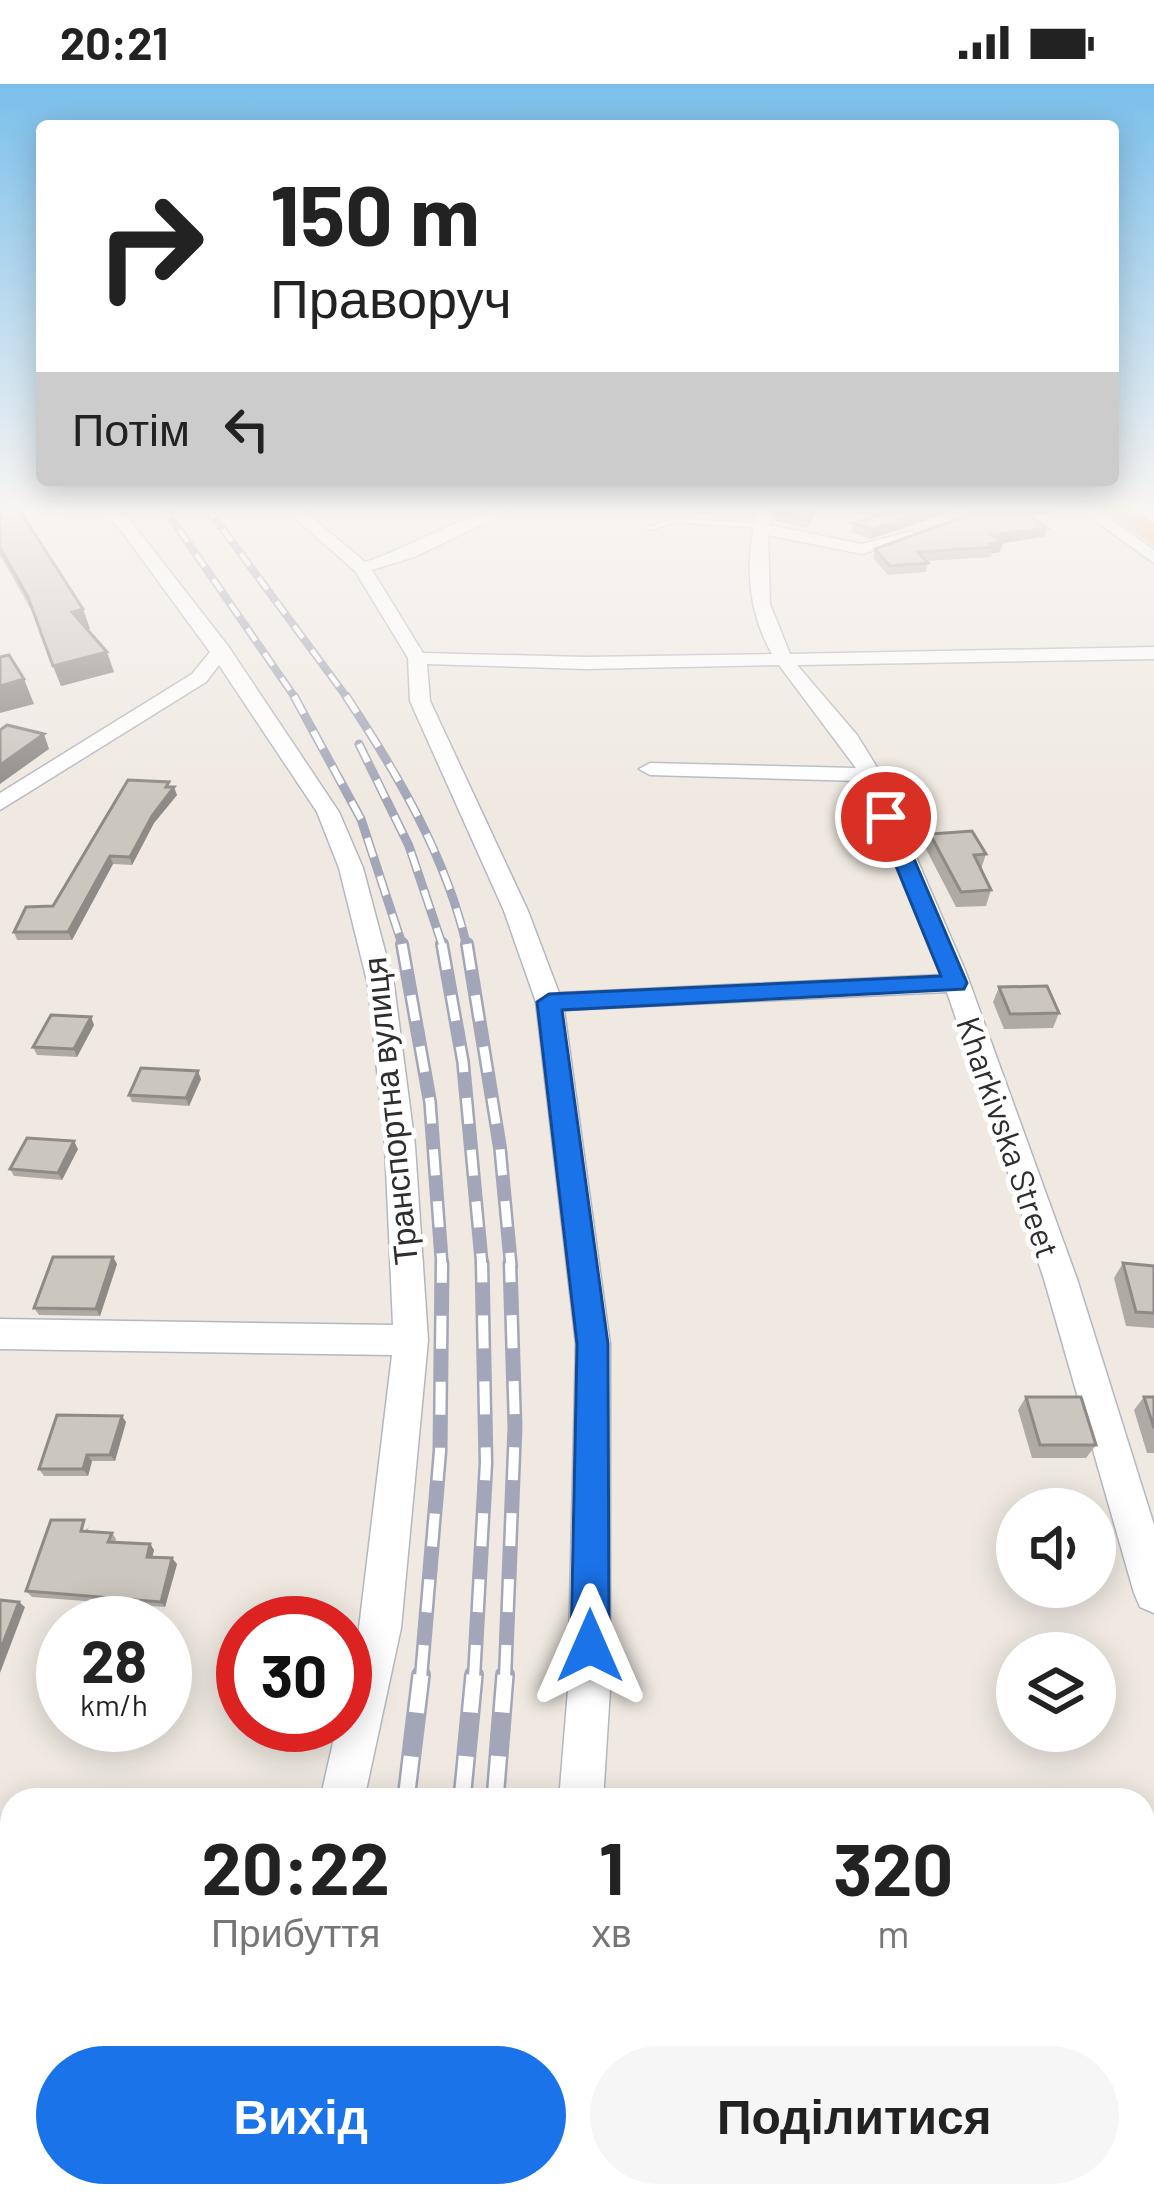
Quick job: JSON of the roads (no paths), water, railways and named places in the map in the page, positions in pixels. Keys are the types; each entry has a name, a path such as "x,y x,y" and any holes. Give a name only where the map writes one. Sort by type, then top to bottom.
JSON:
{"street":[{"name":"Транспортна вулиця","path":"186,604 328,812 351,868 381,985 400,1146 411,1340 380,1628 345,1788"},
{"path":"384,604 417,658 420,701 516,911 549,1002 592,1344 589,1690 582,1788"},
{"name":"Kharkivska Street","path":"758,604 783,659 846,733 869,775 956,983 1141,1498 1154,1593"},
{"path":"0,803 199,678 221,650"},
{"path":"417,658 586,663 1154,653"},
{"path":"650,770 869,775"},
{"path":"549,1002 956,983"},
{"path":"0,1334 411,1340"}],"railway":[{"path":"230,604 294,696"},
{"path":"278,604 347,698"},
{"path":"294,696 361,819 403,947"},
{"path":"347,698 418,816 446,880 467,947"},
{"path":"359,744 409,846 442,944"},
{"path":"402,944 430,1102 442,1266"},
{"path":"442,944 463,1062 482,1266"},
{"path":"467,944 500,1148 511,1266"},
{"path":"474,1678 486,1463 482,1263"},
{"path":"505,1678 515,1427 510,1263"},
{"path":"421,1678 440,1451 442,1266"},
{"path":"407,1788 421,1675"},
{"path":"463,1788 474,1675"},
{"path":"496,1788 505,1675"}]}
